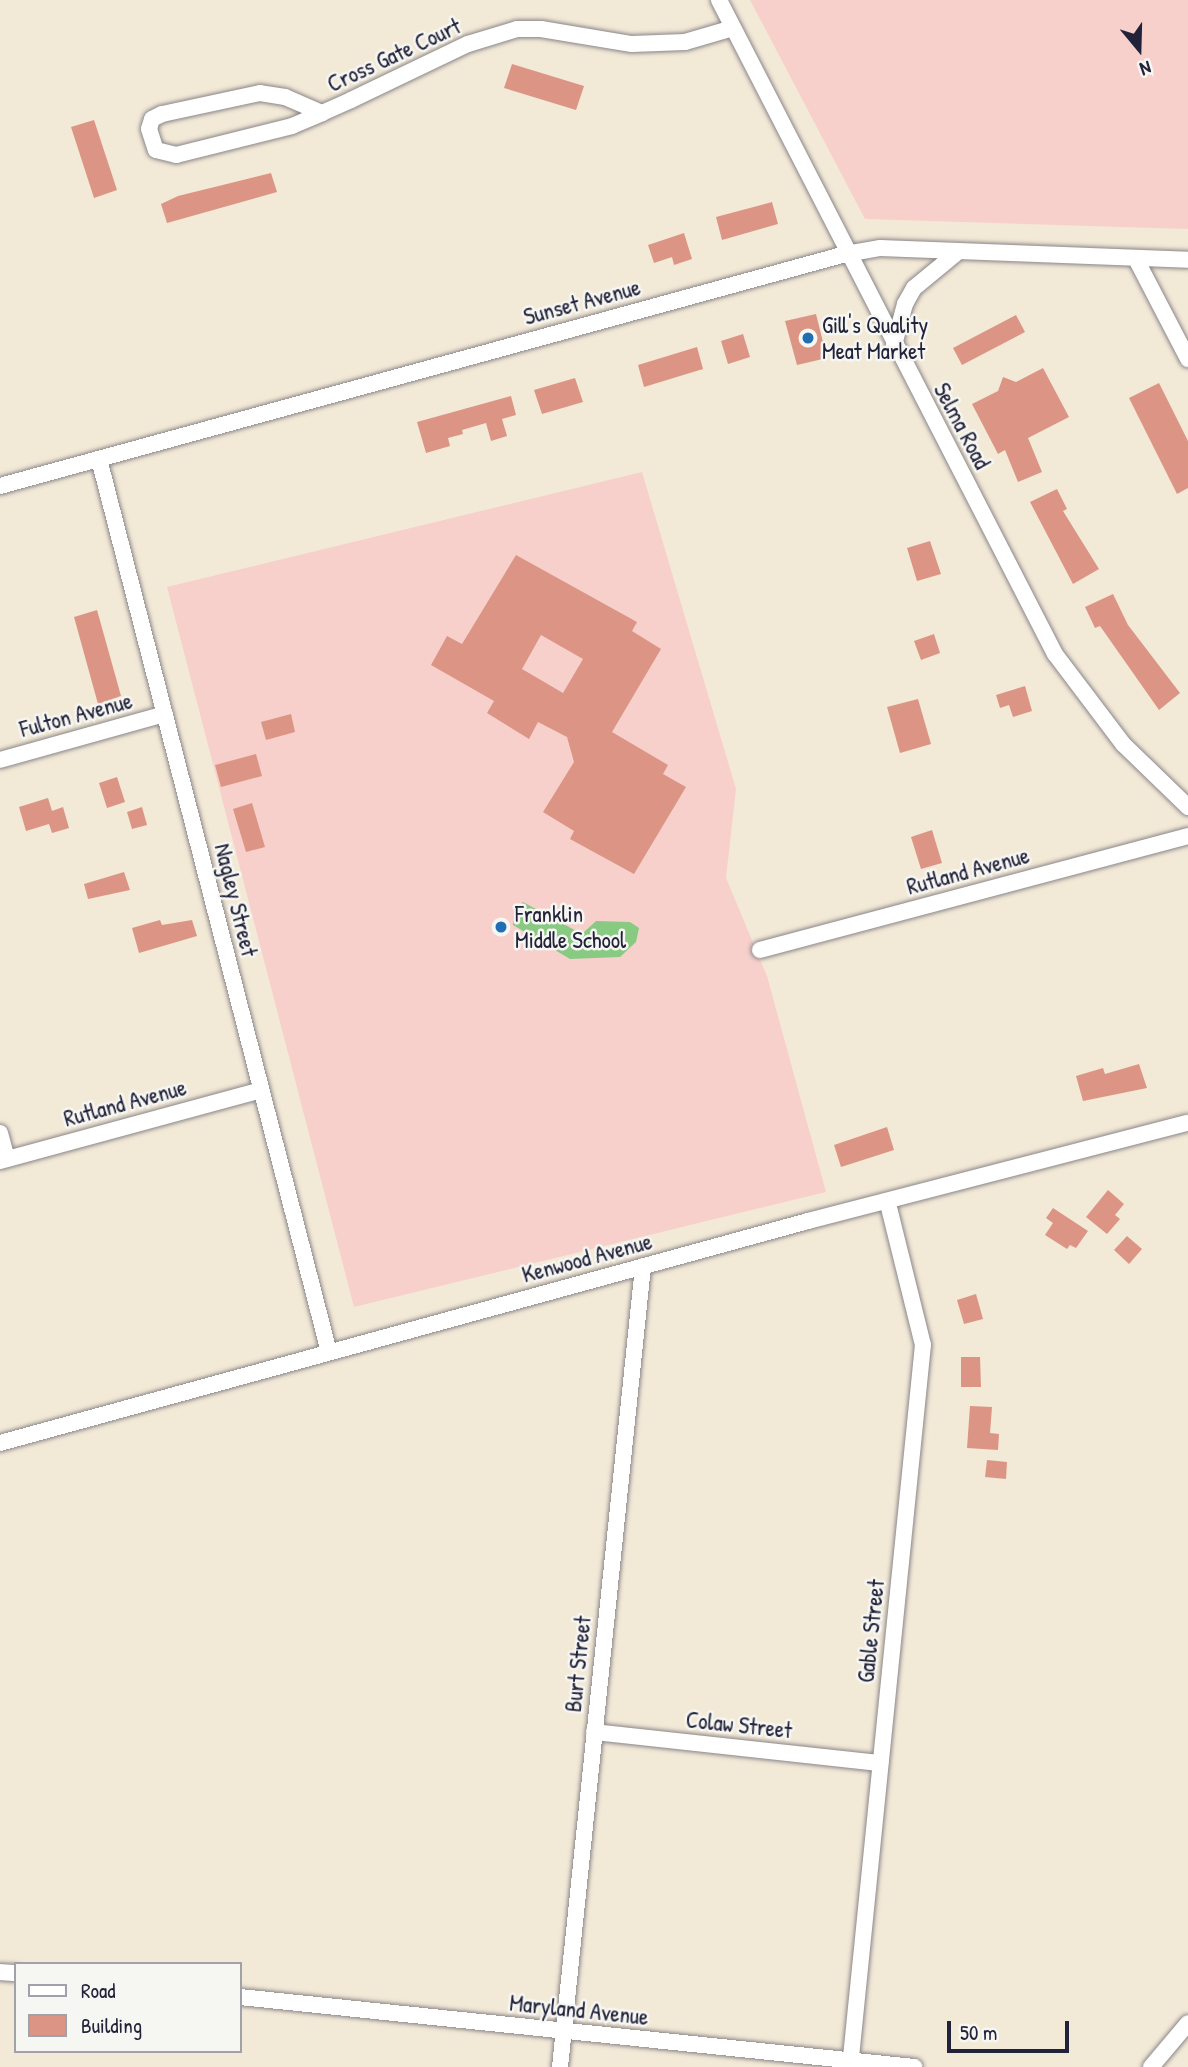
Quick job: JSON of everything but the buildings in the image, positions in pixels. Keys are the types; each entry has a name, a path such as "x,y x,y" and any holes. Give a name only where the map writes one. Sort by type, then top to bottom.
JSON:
{"street":[{"name":"Selma Road","path":"719,0 846,254 1055,654 1123,744 1188,807"},
{"name":"Cross Gate Court","path":"322,113 285,97 260,93 162,114 152,119 149,129 156,150 176,156 292,126 322,113 468,44 517,29 541,29 632,44 685,42 733,28"},
{"name":"Sunset Avenue","path":"0,486 846,254 880,248 1188,260"},
{"path":"894,345 905,304 914,288 959,251"},
{"path":"1136,259 1188,359"},
{"name":"Nagley Street","path":"99,459 329,1352"},
{"name":"Fulton Avenue","path":"0,760 165,714"},
{"name":"Rutland Avenue","path":"760,950 1188,836"},
{"name":"Rutland Avenue","path":"3,1160 261,1090"},
{"name":"Kenwood Avenue","path":"0,1443 643,1266 1188,1122"},
{"path":"0,1133 3,1160"},
{"name":"Gable Street","path":"850,2064 923,1345 888,1203"},
{"name":"Burt Street","path":"560,2067 643,1266"},
{"name":"Colaw Street","path":"594,1732 880,1763"},
{"name":"Maryland Avenue","path":"242,1997 850,2064 914,2067"},
{"path":"1151,2067 1188,2023"}],"shaded area":[{"path":"750,0 1188,0 1188,229 865,219"},
{"name":"Franklin Middle School","path":"642,472 736,789 726,878 767,976 826,1192 354,1307 167,587"}],"green space":[{"path":"523,902 582,934 596,921 630,922 639,928 636,942 620,957 570,959 513,925 513,910"}],"place":[{"name":"Gill's Quality Meat Market","path":"808,338"},
{"name":"Franklin Middle School","path":"501,927"}]}
